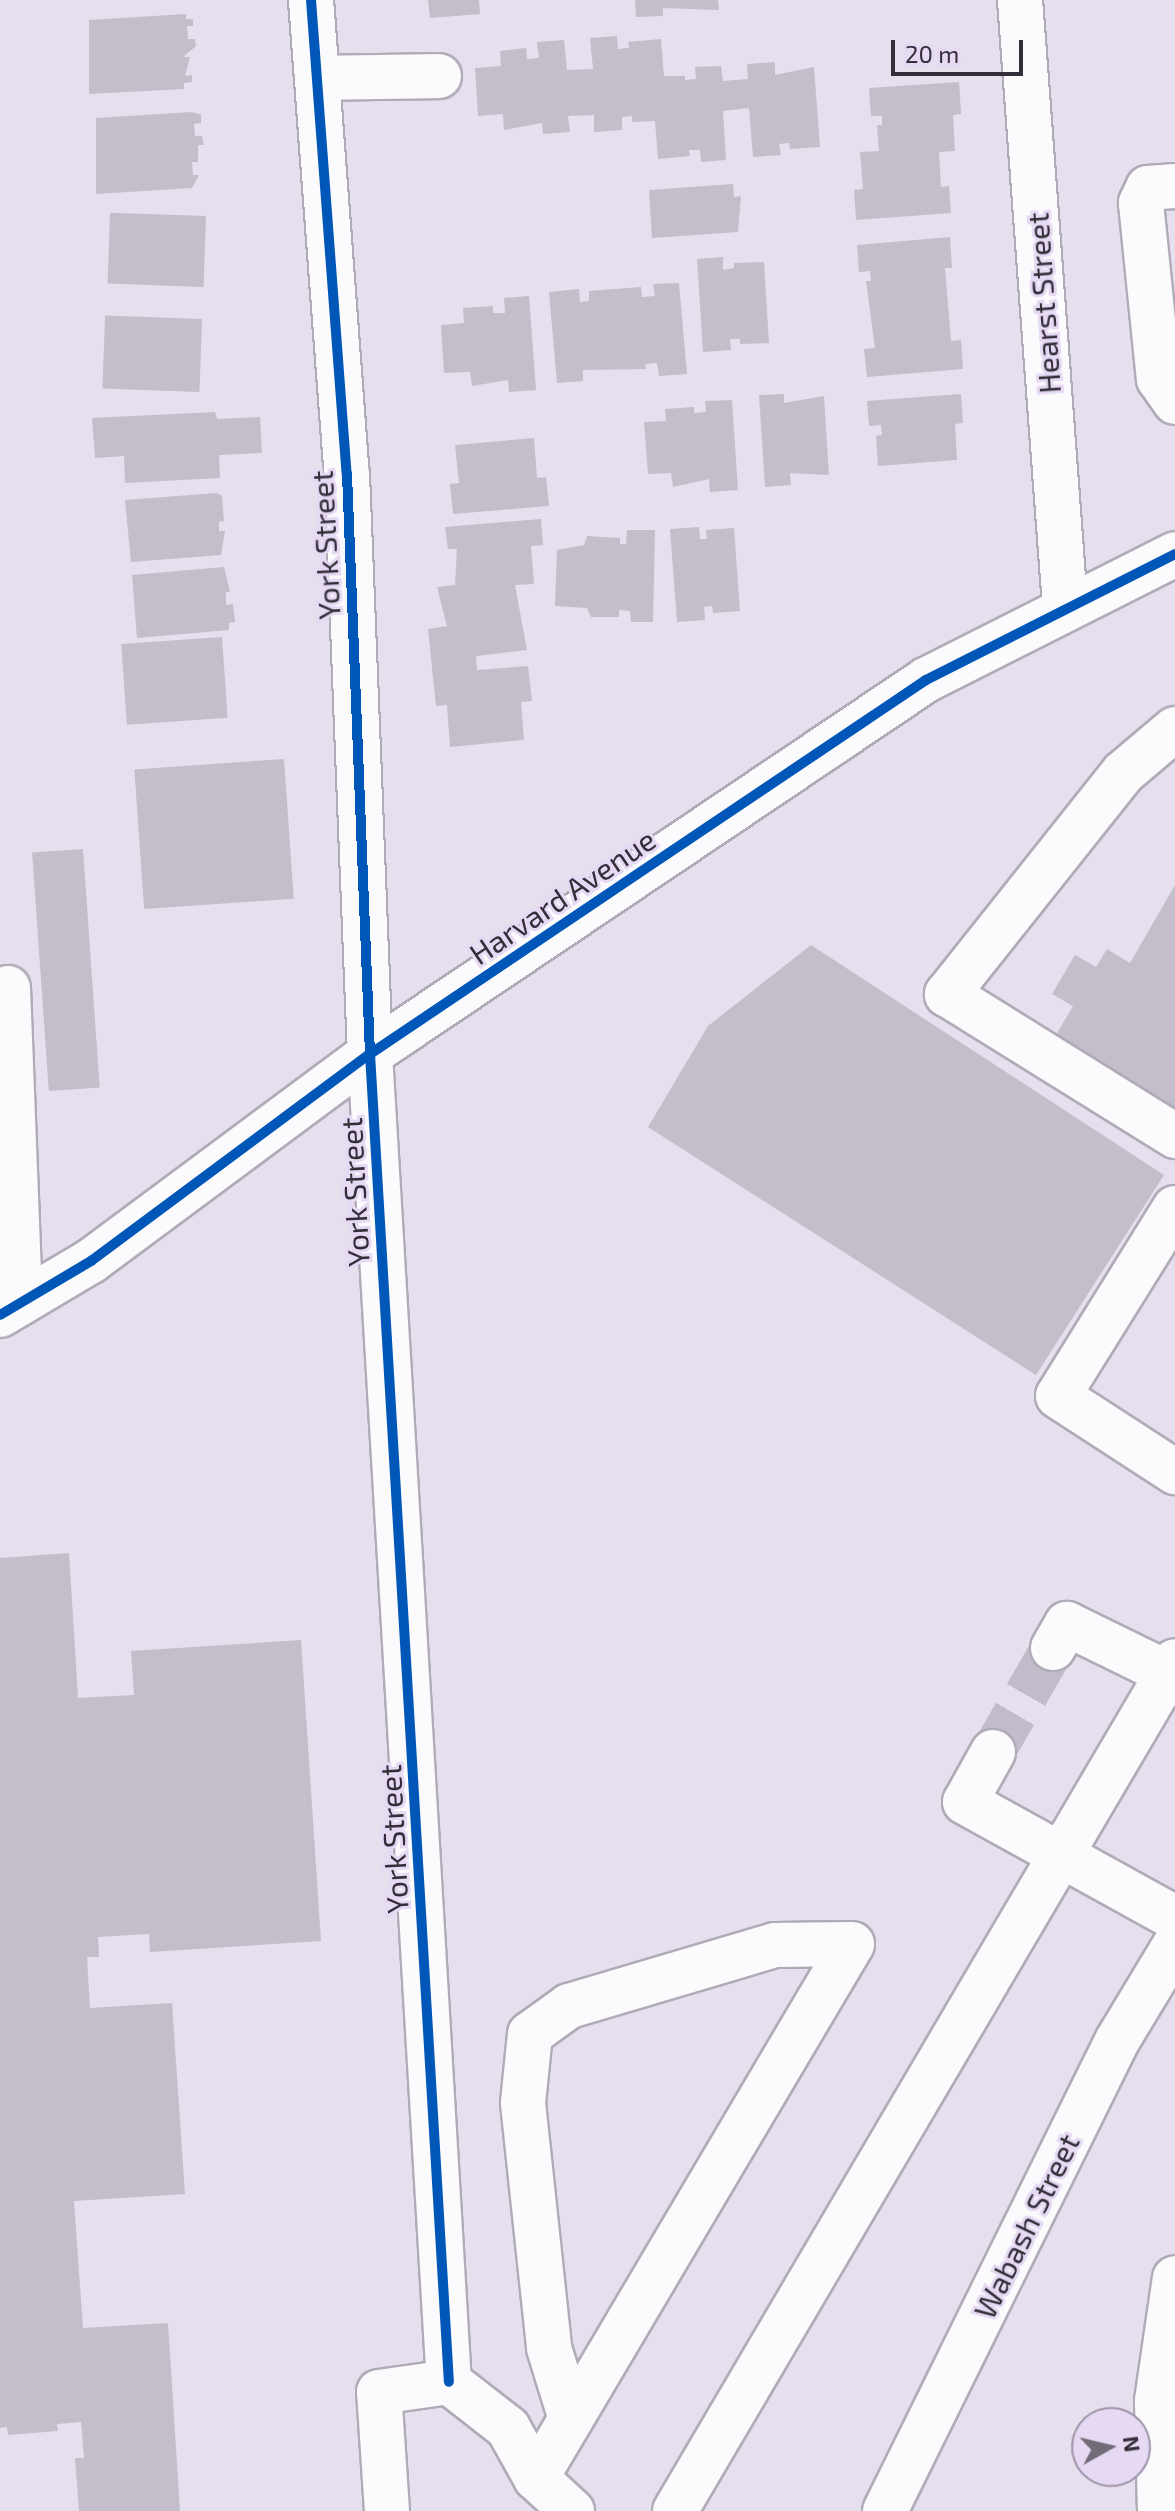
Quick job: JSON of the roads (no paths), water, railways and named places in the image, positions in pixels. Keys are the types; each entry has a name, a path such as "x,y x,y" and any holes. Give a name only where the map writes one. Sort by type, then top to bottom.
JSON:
{"main road":[{"name":"York Street","path":"311,0 347,474 370,1054 449,2382"},
{"name":"Hearst Street","path":"1020,0 1065,606"},
{"path":"317,78 439,76"},
{"path":"1175,186 1148,188 1141,203 1159,379 1175,402"},
{"name":"Harvard Avenue","path":"10,1309 91,1261 370,1054 926,680 1065,606 1175,554"},
{"path":"1175,729 1123,773 947,994 1175,1136"},
{"path":"8,988 10,1309"},
{"path":"1175,1208 1058,1396 1175,1472"},
{"path":"675,2511 1172,1670 1067,1624 1053,1648"},
{"path":"993,1752 965,1802 1175,1918"},
{"path":"536,2478 571,2419 603,2365 852,1944 775,1945 569,2006 530,2034 524,2119 549,2348 571,2419"},
{"name":"Wabash Street","path":"885,2511 1117,2041 1175,1945"},
{"path":"1160,2511 1157,2401 1175,2278"},
{"path":"387,2511 379,2392 449,2382 508,2428 536,2478 572,2511"}],"tunnel":[{"path":"993,1752 1053,1648"}]}
